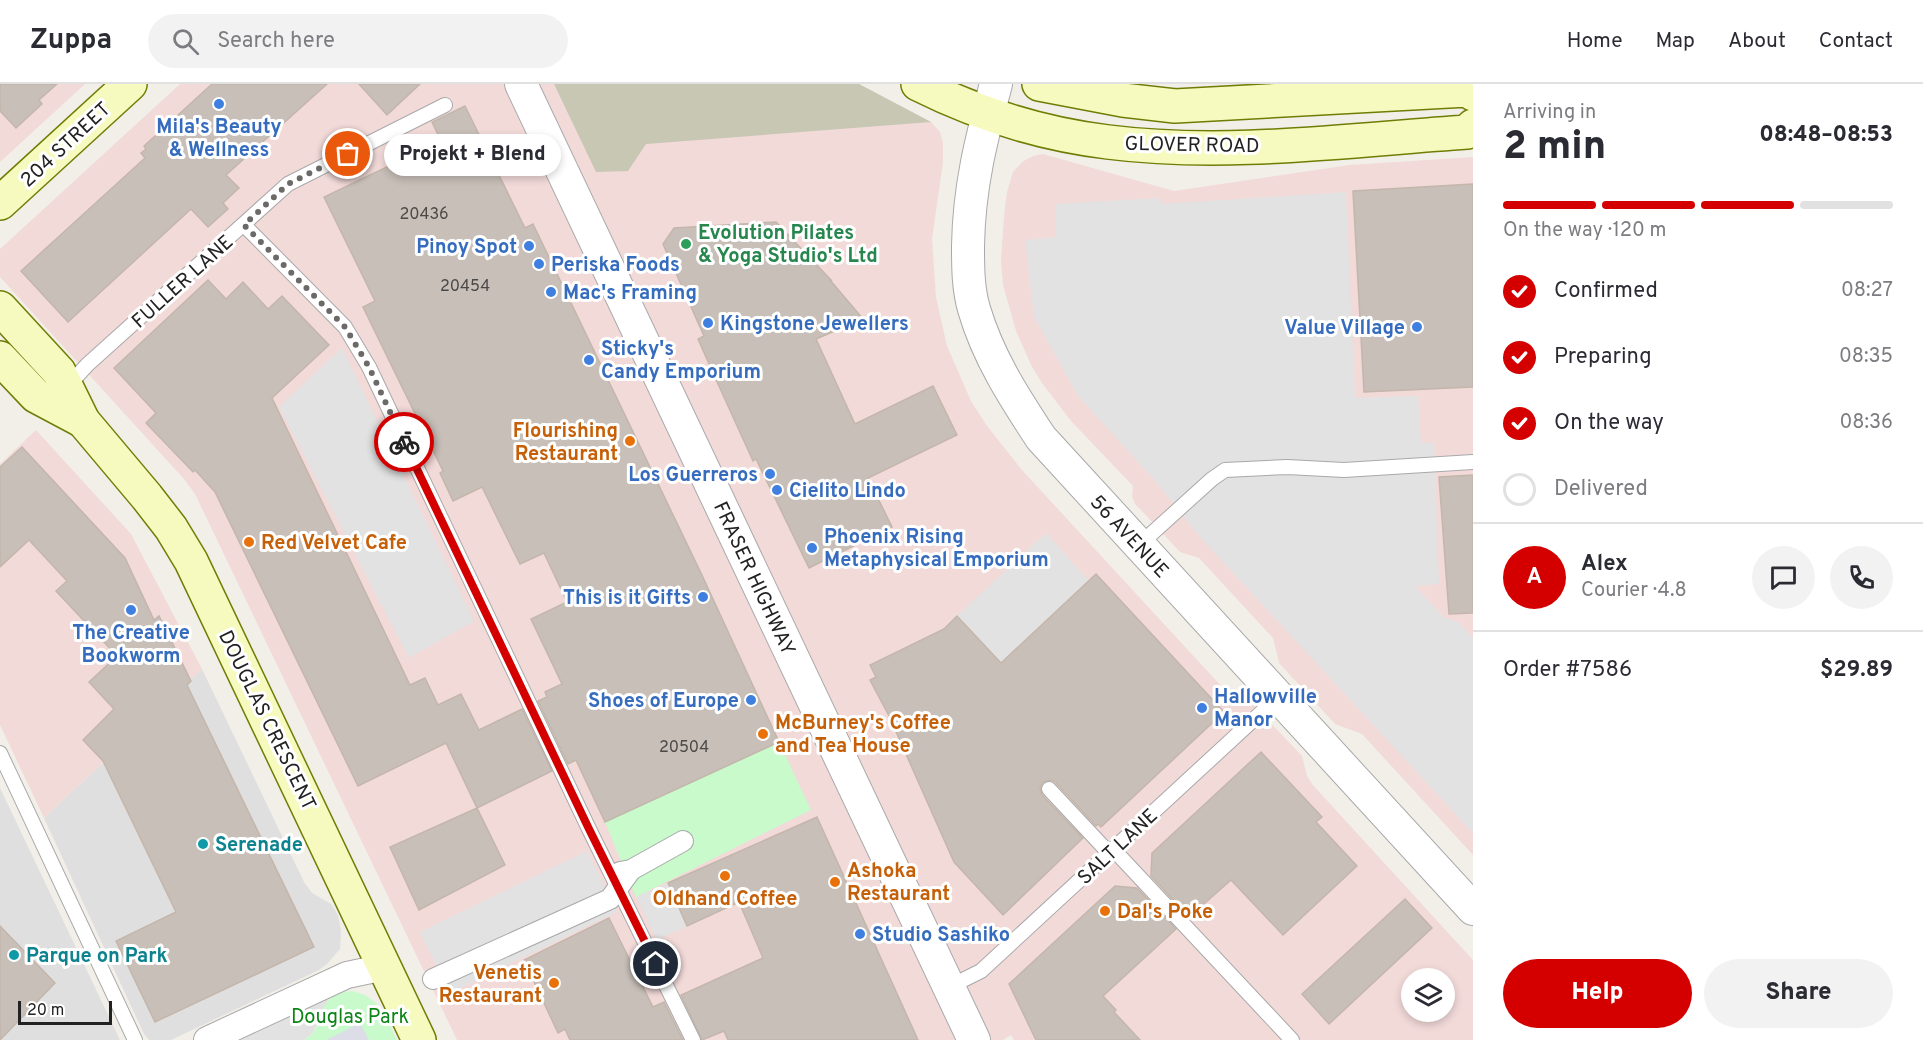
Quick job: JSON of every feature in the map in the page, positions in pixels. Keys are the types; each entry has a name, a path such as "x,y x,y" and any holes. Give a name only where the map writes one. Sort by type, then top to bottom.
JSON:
{"main road":[{"name":"204 STREET","path":"0,203 129,84"},
{"name":"GLOVER ROAD","path":"918,84 992,99 1016,124 1109,142 1176,147 1241,147 1467,132 1473,126"},
{"name":"GLOVER ROAD","path":"1039,84 1123,100 1175,106 1236,93 1467,90 1473,94"},
{"name":"DOUGLAS CRESCENT","path":"0,308 59,372 83,421 171,528 191,561 420,1040"},
{"name":"DOUGLAS CRESCENT","path":"0,358 36,396 83,421"}],"street":[{"name":"FRASER HIGHWAY","path":"521,84 974,1040"},
{"name":"56 AVENUE","path":"992,99 975,166 969,212 968,266 974,307 988,348 1007,387 1041,438 1473,909"},
{"path":"433,979 610,899 621,877 683,841"},
{"path":"207,1040 347,975 385,967"}],"lane":[{"path":"244,225 288,184 445,105"},
{"name":"FULLER LANE","path":"67,387 87,364 244,225 345,327 369,367 621,877 693,1040"},
{"path":"1139,545 1225,470 1287,466 1344,470 1473,462"},
{"name":"SALT LANE","path":"949,987 981,971 1278,697"},
{"path":"0,753 135,1040"},
{"path":"1049,789 1292,1040"}],"shaded area":[{"path":"0,84 85,84 0,162"},
{"path":"180,84 859,84 931,122 940,132 943,143 943,162 932,239 936,297 947,346 971,401 987,426 1022,470 1223,688 1239,692 1246,697 1302,756 1307,776 1312,784 1473,960 1473,1040 1014,1040 1011,1035 1003,1040 457,1040 195,494 184,479 0,277 0,249"},
{"path":"554,84 859,84 931,122 646,144 628,171 596,172"},
{"path":"1043,154 1174,191 1349,165 1473,157 1473,855 1362,734 1335,724 1279,663 1273,638 1199,558 1180,552 1135,504 1132,496 1133,486 1071,421 1032,367 1016,331 1003,285 1001,262 1007,192 1013,172 1022,162"},
{"path":"1346,192 1355,398 1418,396 1421,443 1434,442 1439,584 1415,586 1443,617 1458,622 1473,638 1473,833 1201,538 1152,477 1078,396 1034,317 1025,240 1056,237 1056,204 1160,198 1161,204"},
{"path":"342,348 474,621 409,658 279,407"},
{"path":"36,430 131,534 202,669 44,818 0,725 0,464"},
{"path":"1046,533 1089,581 1000,663 957,616"},
{"path":"202,669 304,882 312,893 331,904 338,915 341,931 340,949 319,970 171,1040 149,1040 144,1034 44,818"},
{"path":"0,788 120,1040 0,1040"},
{"path":"587,851 617,912 450,993 420,932"},
{"path":"668,883 687,926 657,940 636,897"},
{"path":"331,996 313,1033 304,1040 241,1040"},
{"path":"360,1023 369,1040 328,1040 328,1039"}],"green space":[{"path":"779,742 811,810 636,897 605,822"},
{"name":"Douglas Park","path":"352,991 375,1003 385,1016 397,1040 304,1040 312,1034 330,999"}],"building":[{"path":"0,84 57,84 39,100 42,104 16,128 0,111"},
{"path":"212,84 327,84 226,175 239,188 223,203 228,209 208,227 191,209 68,322 21,271 145,158 141,153 146,149 144,146"},
{"path":"359,84 420,84 387,115"},
{"path":"465,106 525,228 533,224 701,573 779,742 605,822 576,760 568,764 538,701 547,697 545,692 562,684 531,619 567,602 544,553 520,564 482,487 453,501 440,473 443,471 363,307 375,301 324,197 441,141 432,122"},
{"name":"Value Village","path":"1473,184 1473,387 1364,392 1353,191"},
{"path":"776,222 831,280 863,319 816,339 855,424 933,386 957,435 868,478 892,527 809,568 756,459 753,461 718,384 698,339 704,336 663,244 674,228"},
{"path":"208,280 226,299 243,282 268,309 282,296 329,345 272,398 410,685 425,678 438,705 461,694 479,730 522,709 552,771 477,808 446,743 358,786 215,492 146,423 156,413 114,368"},
{"name":"Serenade","path":"22,447 125,558 154,620 159,616 191,681 187,685 314,947 155,1022 116,941 176,912 103,761 83,740 114,709 89,682 117,656 56,591 67,581 29,540 0,567 0,467"},
{"path":"1473,475 1473,613 1449,614 1439,477"},
{"path":"1096,574 1224,712 1101,827 1098,824 1096,826 1055,782 1051,780 1043,782 1040,787 1042,795 1083,838 1003,915 954,862 889,716 870,680 876,677 870,665 944,629 957,616 1001,663"},
{"path":"1261,752 1322,817 1316,822 1357,866 1283,935 1231,880 1189,917 1151,876 1152,853"},
{"path":"477,808 505,865 419,910 390,847"},
{"path":"817,817 918,1040 728,1040 724,1031 702,1040 681,995 763,958 739,902 687,926 668,883"},
{"path":"1115,886 1137,888 1176,929 1103,996 1116,1010 1114,1012 1140,1040 1036,1040 1009,984"},
{"path":"1405,899 1432,928 1329,1024 1302,994"},
{"path":"609,918 653,1007 664,1002 683,1040 570,1040 565,1029 558,1033 524,960"},
{"name":"Parque on Park","path":"0,926 55,983 0,1040"}],"way so far":[{"path":"348,154 288,184 244,225 345,327 369,367 404,442"}],"place":[{"name":"Mila's Beauty & Wellness","path":"219,104"},
{"name":"Projekt + Blend","path":"348,154"},
{"name":"Evolution Pilates & Yoga Studio's Ltd","path":"686,244"},
{"name":"Pinoy Spot","path":"529,246"},
{"name":"Periska Foods","path":"539,264"},
{"name":"Mac's Framing","path":"551,292"},
{"name":"Kingstone Jewellers","path":"708,323"},
{"name":"Value Village","path":"1417,327"},
{"name":"Sticky's Candy Emporium","path":"589,360"},
{"name":"Flourishing Restaurant","path":"630,441"},
{"name":"Los Guerreros","path":"770,474"},
{"name":"Cielito Lindo","path":"777,490"},
{"name":"Red Velvet Cafe","path":"249,542"},
{"name":"Phoenix Rising Metaphysical Emporium","path":"812,548"},
{"name":"This is it Gifts","path":"703,597"},
{"name":"The Creative Bookworm","path":"131,610"},
{"name":"Shoes of Europe","path":"751,700"},
{"name":"Hallowville Manor","path":"1202,708"},
{"name":"McBurney's Coffee and Tea House","path":"763,734"},
{"name":"Serenade","path":"203,844"},
{"name":"Oldhand Coffee","path":"725,876"},
{"name":"Ashoka Restaurant","path":"835,882"},
{"name":"Dal's Poke","path":"1105,911"},
{"name":"Studio Sashiko","path":"860,934"},
{"name":"Parque on Park","path":"14,955"},
{"name":"Venetis Restaurant","path":"554,983"}],"route":[{"path":"404,442 656,964"}]}
